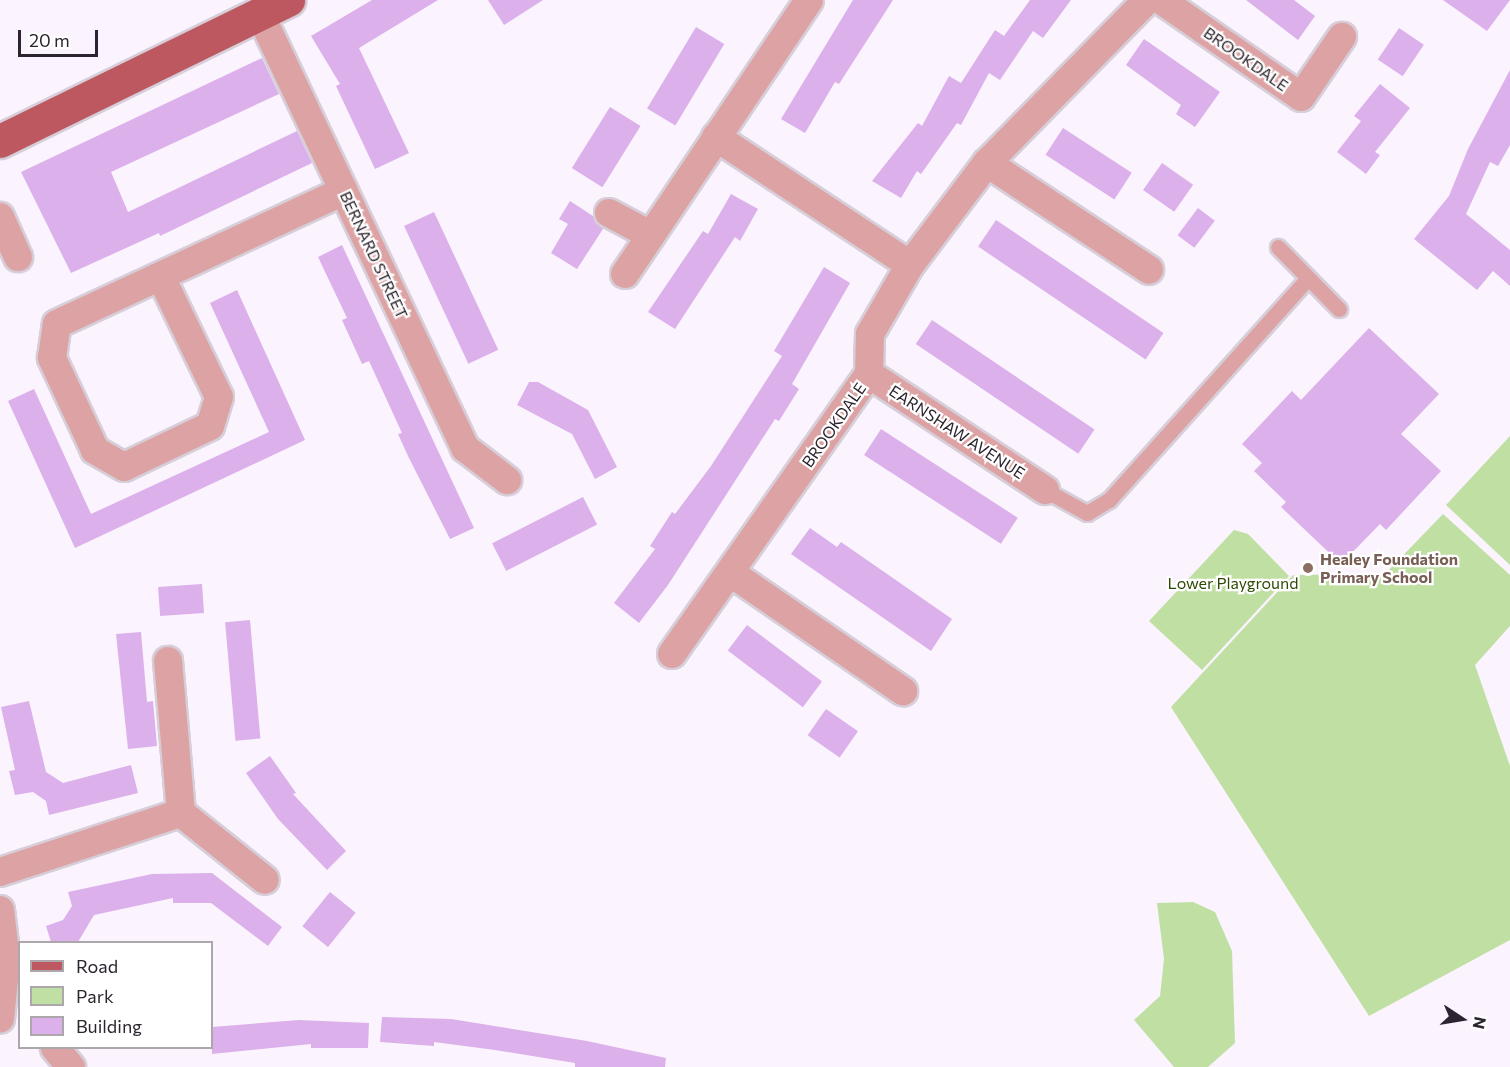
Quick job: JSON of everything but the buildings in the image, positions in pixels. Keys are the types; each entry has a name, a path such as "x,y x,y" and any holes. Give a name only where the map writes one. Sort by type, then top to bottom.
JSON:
{"main road":[{"path":"0,141 274,7"}],"street":[{"path":"625,274 809,0"},
{"name":"BROOKDALE","path":"672,654 869,374 870,334 909,265 987,163 1147,0"},
{"name":"BROOKDALE","path":"1161,0 1301,97 1342,37"},
{"name":"BERNARD STREET","path":"274,7 344,192 465,448 507,480"},
{"path":"716,137 909,265"},
{"path":"987,163 1149,270"},
{"path":"161,277 219,397 210,426 124,467 95,450 52,358 57,324 344,192"},
{"path":"609,213 650,236"},
{"path":"0,217 18,257"},
{"name":"EARNSHAW AVENUE","path":"869,374 1045,490"},
{"path":"731,573 903,691"},
{"path":"168,661 182,813 265,880"},
{"path":"0,872 182,813"},
{"path":"0,910 6,960 7,1007"},
{"path":"57,1049 71,1067"}],"lane":[{"path":"1278,247 1339,309"},
{"path":"1045,490 1087,513 1109,500 1308,278"}],"green space":[{"path":"1510,436 1510,565 1446,505"},
{"path":"1443,514 1510,575 1510,626 1475,665 1510,766 1510,940 1369,1016 1171,707 1293,575 1385,574"},
{"name":"Lower Playground","path":"1234,530 1248,534 1289,576 1202,670 1149,621"},
{"path":"1193,902 1215,912 1232,951 1235,1043 1208,1067 1174,1067 1134,1020 1160,996 1164,959 1157,903"}],"place":[{"name":"Healey Foundation Primary School","path":"1308,568"}]}
